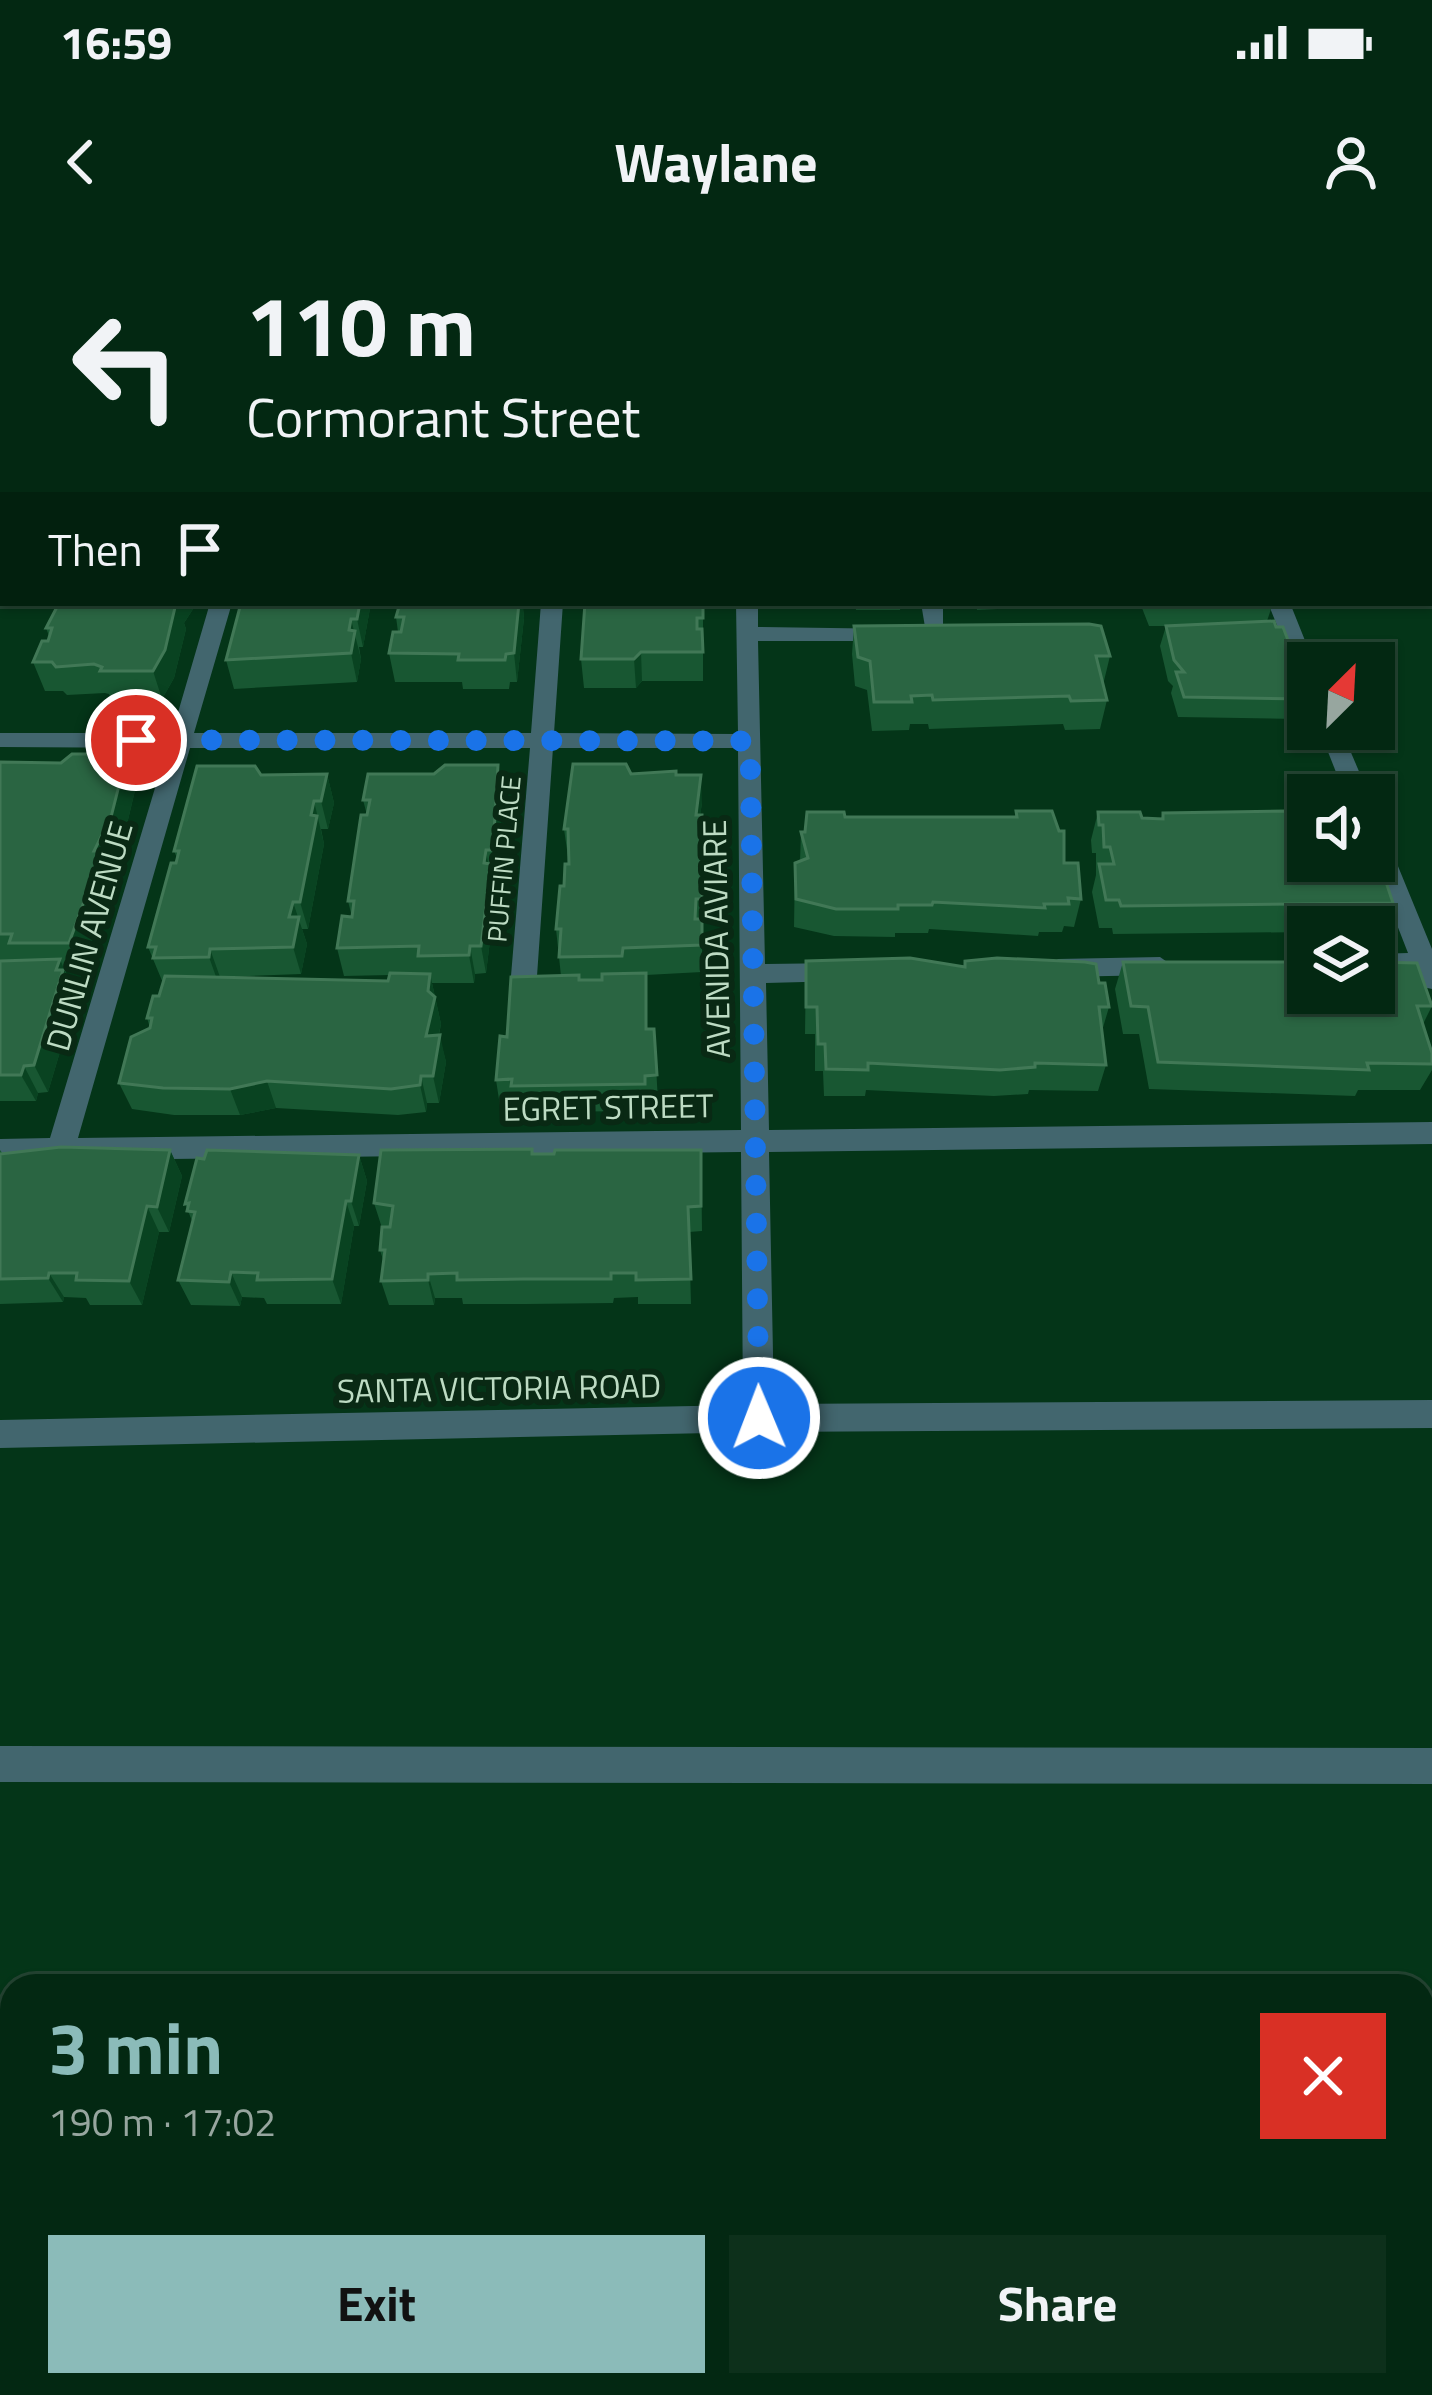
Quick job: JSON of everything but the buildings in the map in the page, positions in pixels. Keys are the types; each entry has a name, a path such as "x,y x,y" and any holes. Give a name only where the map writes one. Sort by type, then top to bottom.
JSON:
{"street":[{"name":"DUNLIN AVENUE","path":"61,1149 219,606"},
{"name":"PUFFIN PLACE","path":"524,976 552,606"},
{"name":"AVENIDA AVIARE","path":"747,606 759,1418"},
{"path":"748,634 946,634 933,606"},
{"path":"1280,606 1295,642"},
{"path":"0,740 750,741"},
{"path":"1392,882 1428,971"},
{"path":"1030,969 1192,966"},
{"path":"1395,966 1428,971"},
{"path":"752,974 868,971"},
{"name":"EGRET STREET","path":"0,1150 1432,1133"},
{"name":"SANTA VICTORIA ROAD","path":"0,1434 759,1418 1432,1414"},
{"path":"0,1764 1432,1766"}],"route":[{"path":"136,740 750,741 759,1418"}]}
